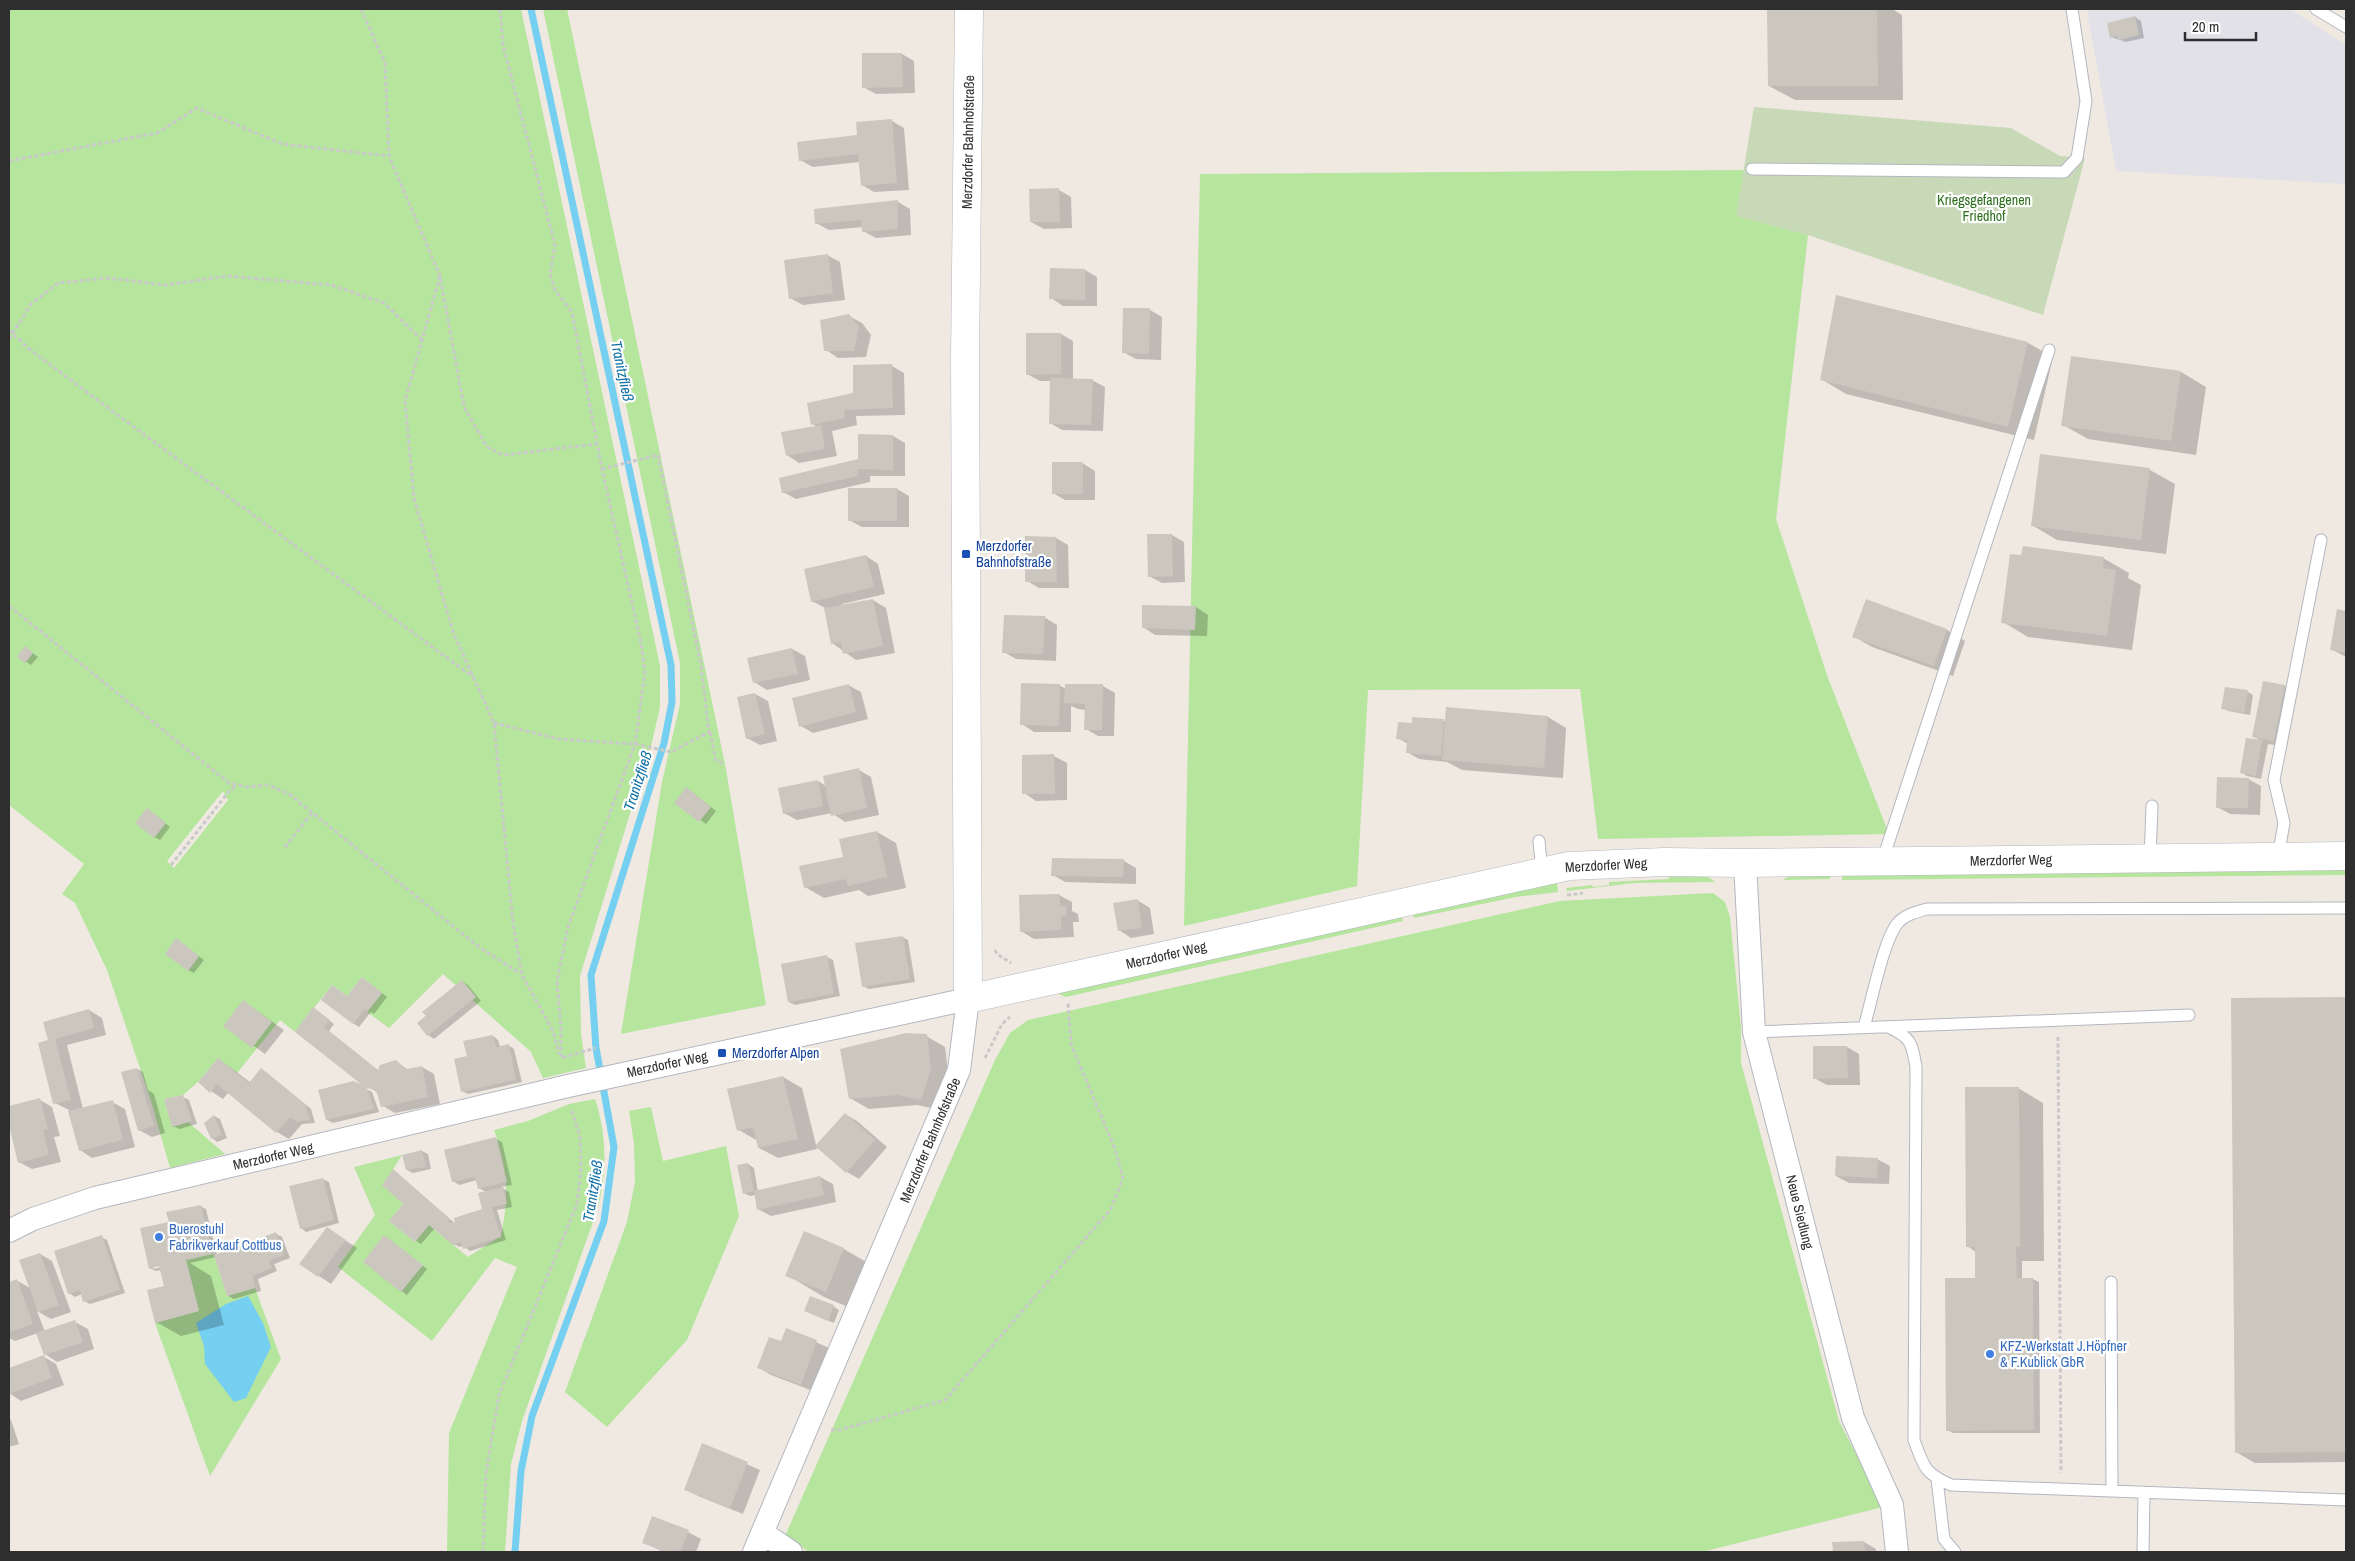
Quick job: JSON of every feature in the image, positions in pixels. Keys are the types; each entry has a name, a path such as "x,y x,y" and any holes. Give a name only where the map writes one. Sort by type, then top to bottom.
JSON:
{"street":[{"name":"Merzdorfer Bahnhofstraße","path":"758,1542 960,1070 968,999 965,359 969,9"},
{"name":"Merzdorfer Weg","path":"9,1232 33,1219 95,1198 623,1073 780,1041 1569,866 1617,863 1882,862 2346,856"},
{"name":"Neue Siedlung","path":"1745,863 1754,1032 1852,1418 1892,1505 1898,1552"},
{"path":"758,1542 791,1552"}],"lane":[{"path":"1752,169 2064,172 2077,158 2086,101 2072,9"},
{"path":"2316,9 2346,27"},
{"path":"1882,862 2049,350"},
{"path":"2278,858 2284,823 2274,780 2321,540"},
{"path":"2150,859 2152,806"},
{"path":"1539,840 1542,872"},
{"path":"1864,1027 1889,938 1897,924 1911,913 1927,909 2346,908"},
{"path":"1754,1032 2189,1014"},
{"path":"1888,1027 1903,1034 1913,1046 1916,1067 1914,1440 1925,1469 1936,1478 1951,1485 2346,1500"},
{"path":"2111,1282 2112,1491"},
{"path":"1936,1478 1944,1539 1955,1552"},
{"path":"2143,1552 2144,1492"}],"path":[{"path":"361,9 386,63 389,156 440,276 464,407 487,447 503,455 597,444"},
{"path":"500,9 503,45 555,245 550,274 554,290 572,312 602,469 641,643 645,672 635,744 568,927 557,981 561,1028 560,1058"},
{"path":"9,161 157,133 197,108 282,144 389,156"},
{"path":"9,339 10,331 31,304 58,283 108,278 166,285 226,276 330,285 384,303 422,340"},
{"path":"440,276 405,401 414,498 453,632 494,723 513,923 522,975 553,1031 580,1136 581,1168 577,1204 499,1395 486,1472 483,1552"},
{"path":"10,331 28,348 104,405 473,677"},
{"path":"602,469 658,455 701,665 716,761 725,764"},
{"path":"9,606 230,783 247,787 268,785 289,794 479,948 522,975"},
{"path":"494,723 559,739 635,744 671,752 710,732"},
{"path":"171,865 232,789 238,785"},
{"path":"285,846 312,813"},
{"path":"1562,895 1592,893"},
{"path":"1059,1005 1078,1001"},
{"path":"806,1431 840,1430 945,1400 1112,1209 1123,1178 1115,1149 1071,1044 1068,1003"},
{"path":"960,1070 976,1065 986,1057 1002,1024 1012,1015"},
{"path":"2058,1020 2061,1489"},
{"path":"560,1058 596,1048"}],"shaded area":[{"path":"2095,9 2290,9 2346,45 2346,184 2116,171 2087,11"}],"green space":[{"path":"9,9 521,9 660,666 660,707 652,742 580,976 581,1034 586,1068 543,1078 531,1052 443,974 389,1028 367,1012 382,993 362,977 347,996 332,985 295,1032 280,1020 237,1073 218,1058 198,1082 183,1095 164,1099 172,1126 188,1122 225,1154 170,1168 151,1101 107,970 75,903 62,894 84,864 9,805","holes":["223,791 228,800 174,868 167,861"]},
{"path":"543,9 567,9 725,764 766,1005 621,1034 662,782 680,704 680,663"},
{"name":"Kriegsgefangenen Friedhof","path":"1754,107 2011,128 2060,156 2085,158 2043,315 1808,235 1736,216"},
{"path":"1744,170 1737,216 1808,235 1776,519 1828,678 1889,834 1598,839 1580,689 1368,690 1357,886 1184,926 1200,174"},
{"path":"2346,865 2346,875 1842,880 1842,870"},
{"path":"1830,870 1830,879 1783,880 1789,876"},
{"path":"1668,873 1699,874 1715,882 1634,883 1567,891 1566,888 1609,885 1609,882 1669,879"},
{"path":"1557,883 1558,892 1516,897 1414,918 1413,914 1511,891"},
{"path":"1713,893 1725,902 1730,917 1741,1027 1741,1063 1839,1421 1883,1507 1702,1552 809,1552 785,1536 995,1060 1010,1033 1028,1020 1560,901"},
{"path":"1398,915 1402,917 1403,921 1066,997 1059,994 1058,991"},
{"path":"595,1099 604,1140 601,1194 598,1208 522,1421 511,1464 505,1552 447,1552 449,1433 517,1267 495,1258 432,1341 338,1267 375,1215 354,1167 402,1155 383,1185 403,1204 389,1221 415,1242 429,1225 468,1257 501,1236 506,1183 502,1158 494,1130 528,1121 569,1104"},
{"path":"651,1107 663,1161 726,1146 739,1216 687,1340 607,1427 565,1392 627,1222 635,1182 634,1144 629,1111"},
{"path":"214,1255 227,1296 255,1288 281,1359 210,1476 155,1323 199,1311 186,1260"}],"water":[{"path":"248,1296 263,1323 271,1347 246,1398 234,1402 205,1364 204,1346 196,1323 226,1304"}],"building":[{"path":"1767,9 1877,9 1878,86 1768,86"},
{"path":"2135,16 2139,35 2119,40 2117,36 2110,38 2107,23"},
{"path":"862,53 902,53 903,87 862,88"},
{"path":"892,119 897,183 861,186 858,154 799,161 797,142 857,135 856,122"},
{"path":"1059,188 1060,222 1030,222 1029,189"},
{"path":"898,200 898,229 862,232 861,220 815,224 814,209"},
{"path":"828,254 833,293 789,299 784,260"},
{"path":"1050,268 1085,269 1085,300 1049,299"},
{"path":"1836,295 2028,342 2008,427 1820,380"},
{"path":"1123,308 1150,308 1149,354 1122,353"},
{"path":"849,314 859,327 854,351 824,351 820,320"},
{"path":"1026,333 1061,333 1061,374 1026,375"},
{"path":"2071,356 2181,371 2171,441 2061,426"},
{"path":"892,364 893,408 844,410 845,418 811,425 807,403 853,393 853,365"},
{"path":"1050,378 1093,379 1091,425 1049,424"},
{"path":"821,425 825,449 786,456 781,432"},
{"path":"858,434 893,435 893,470 858,469 858,476 782,493 779,478 858,459"},
{"path":"2040,454 2150,468 2141,540 2031,526"},
{"path":"1052,462 1083,462 1083,494 1052,494"},
{"path":"848,488 897,488 897,521 848,521"},
{"path":"1147,534 1172,534 1173,576 1148,577"},
{"path":"1025,536 1056,537 1057,582 1025,582"},
{"path":"2023,546 2104,557 2103,568 2116,570 2107,636 2001,623 2010,554 2021,555"},
{"path":"866,555 874,587 811,602 804,569"},
{"path":"873,599 883,646 843,654 841,642 831,644 824,608"},
{"path":"1866,599 1947,629 1934,666 1852,637"},
{"path":"1142,605 1196,606 1195,630 1142,628"},
{"path":"2337,609 2346,611 2346,653 2330,650"},
{"path":"1004,615 1045,616 1043,654 1002,653"},
{"path":"25,646 33,653 25,663 17,657"},
{"path":"792,648 798,674 753,683 747,658"},
{"path":"2263,681 2285,685 2274,741 2252,737"},
{"path":"1021,683 1060,684 1059,726 1020,725"},
{"path":"849,684 856,712 799,727 792,698"},
{"path":"1065,684 1103,684 1102,730 1084,730 1085,704 1064,703"},
{"path":"2225,687 2248,690 2244,713 2221,709"},
{"path":"755,693 765,734 746,739 737,697"},
{"path":"1446,707 1548,716 1544,768 1442,760"},
{"path":"1412,717 1444,719 1441,756 1406,753 1407,740 1396,739 1398,722 1412,723"},
{"path":"2246,738 2262,740 2256,776 2240,773"},
{"path":"1054,754 1055,794 1022,794 1022,755"},
{"path":"859,768 867,808 831,816 823,776"},
{"path":"2217,777 2249,778 2248,808 2216,808"},
{"path":"818,780 823,806 783,814 778,788"},
{"path":"686,787 711,807 699,822 674,803"},
{"path":"147,808 166,823 154,838 135,823"},
{"path":"877,831 887,877 848,886 846,879 804,888 799,866 843,857 839,839"},
{"path":"1052,858 1124,859 1123,877 1051,876"},
{"path":"1060,894 1060,906 1066,906 1067,915 1061,916 1061,930 1020,932 1019,895"},
{"path":"1138,899 1142,928 1118,931 1113,903"},
{"path":"903,936 910,979 862,987 855,943"},
{"path":"176,938 199,956 188,971 165,954"},
{"path":"827,955 834,994 788,1002 781,964"},
{"path":"362,977 382,993 367,1012 365,1009 353,1024 321,1000 332,985 347,996"},
{"path":"462,980 476,997 427,1036 417,1023 426,1016 422,1012"},
{"path":"2346,997 2346,1452 2235,1453 2231,998"},
{"path":"243,1000 272,1022 252,1048 223,1026"},
{"path":"313,1007 330,1020 324,1027 378,1071 380,1065 396,1060 406,1069 422,1066 428,1097 381,1107 376,1090 367,1088 374,1109 326,1120 318,1090 353,1081 361,1084 295,1032"},
{"path":"89,1009 94,1028 55,1039 71,1100 53,1104 38,1043 48,1040 43,1022"},
{"path":"906,1033 927,1034 931,1069 921,1100 897,1095 849,1099 840,1049"},
{"path":"493,1035 496,1047 509,1044 516,1080 461,1092 454,1059 467,1056 463,1041"},
{"path":"1813,1046 1847,1046 1848,1078 1813,1079"},
{"path":"218,1058 249,1083 261,1068 305,1104 310,1120 297,1122 290,1117 276,1133 217,1084 210,1093 198,1082"},
{"path":"137,1068 154,1126 138,1131 121,1072"},
{"path":"783,1076 798,1139 758,1148 753,1127 737,1131 727,1089"},
{"path":"1965,1087 2019,1087 2020,1247 2016,1247 2017,1278 2033,1278 2034,1430 1946,1431 1945,1278 1975,1278 1975,1247 1966,1247"},
{"path":"183,1095 192,1121 172,1127 164,1099"},
{"path":"40,1098 48,1129 43,1130 49,1155 18,1163 9,1125 9,1106"},
{"path":"113,1100 123,1140 79,1151 68,1111"},
{"path":"845,1113 875,1140 846,1173 815,1146"},
{"path":"214,1115 222,1135 211,1139 204,1123"},
{"path":"496,1137 507,1182 478,1189 475,1177 452,1182 444,1150"},
{"path":"422,1150 426,1167 406,1170 402,1155"},
{"path":"1836,1156 1878,1158 1877,1178 1835,1176"},
{"path":"748,1163 754,1191 743,1194 737,1165"},
{"path":"393,1169 450,1219 448,1222 455,1223 454,1218 482,1209 478,1193 503,1187 507,1204 492,1207 501,1237 463,1249 461,1242 453,1245 429,1225 415,1242 389,1221 403,1204 382,1185"},
{"path":"820,1176 824,1195 757,1210 754,1191"},
{"path":"323,1178 334,1220 300,1229 289,1186"},
{"path":"201,1205 212,1254 186,1260 199,1311 155,1323 147,1290 164,1286 159,1266 149,1269 140,1228 169,1222 166,1212"},
{"path":"327,1227 346,1240 318,1277 299,1264"},
{"path":"804,1231 844,1248 826,1292 785,1276"},
{"path":"276,1232 284,1255 269,1261 272,1268 253,1276 255,1288 227,1296 214,1255"},
{"path":"102,1235 120,1290 83,1302 80,1290 68,1294 54,1251"},
{"path":"384,1235 423,1265 401,1292 363,1262"},
{"path":"40,1253 59,1305 38,1312 19,1260"},
{"path":"17,1279 33,1324 9,1332 9,1282"},
{"path":"810,1296 834,1305 828,1321 804,1311"},
{"path":"75,1320 83,1342 44,1355 36,1333"},
{"path":"786,1328 817,1340 801,1385 757,1368 769,1337 781,1341"},
{"path":"44,1355 52,1378 9,1394 9,1368"},
{"path":"702,1443 748,1462 730,1508 684,1490"},
{"path":"652,1516 689,1530 681,1550 666,1552 642,1543"},
{"path":"1864,1541 1865,1552 1833,1552 1832,1542"}],"waterway":[{"name":"Tranitzfließ","path":"515,1552 521,1471 532,1416 604,1221 614,1147 596,1048 591,975 664,743 672,702 671,665 531,9"}],"place":[{"name":"Merzdorfer Bahnhofstraße","path":"966,554"},
{"name":"Merzdorfer Alpen","path":"722,1053"},
{"name":"Buerostuhl Fabrikverkauf Cottbus","path":"159,1237"},
{"name":"KFZ-Werkstatt J.Höpfner & F.Kublick GbR","path":"1990,1354"}]}
